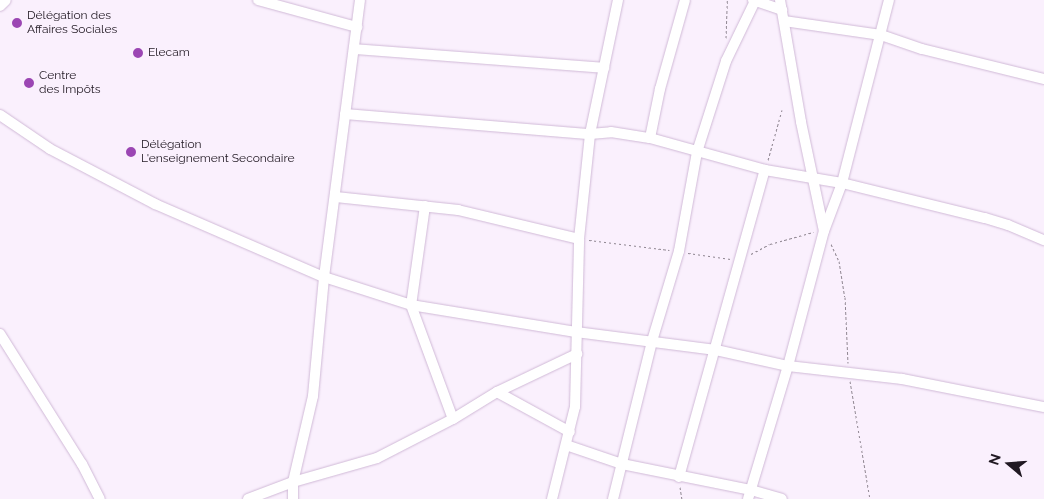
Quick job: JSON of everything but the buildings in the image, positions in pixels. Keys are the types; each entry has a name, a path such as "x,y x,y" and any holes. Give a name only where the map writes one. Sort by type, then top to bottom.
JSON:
{"street":[{"path":"0,6 6,0"},
{"path":"258,0 357,27"},
{"path":"293,499 293,482 313,396 324,276 336,197 360,0"},
{"path":"552,499 575,407 580,239 590,134 618,0"},
{"path":"650,138 660,89 685,0"},
{"path":"613,499 652,341 679,252 697,152 726,62 754,0 781,5 824,230"},
{"path":"749,495 788,366 824,230 842,183 889,0"},
{"path":"784,21 881,34 922,49 1044,79"},
{"path":"354,49 604,68"},
{"path":"345,114 590,134 611,132 650,138 765,170 842,183 984,218 1008,225 1044,240"},
{"path":"0,115 50,149 155,204 324,276 411,305 576,332 716,350 788,366 902,379 1044,406"},
{"path":"679,477 765,170"},
{"path":"336,197 424,206 485,216 580,239"},
{"path":"424,206 411,305 453,419"},
{"path":"0,334 82,464 100,499"},
{"path":"248,499 293,482 377,458 453,419 497,392 577,354"},
{"path":"497,392 570,432"},
{"path":"566,445 622,464 749,495 782,499"}],"path":[{"path":"726,44 727,0"},
{"path":"765,170 782,110"},
{"path":"580,239 739,260 770,244 805,233 824,230"},
{"path":"679,477 682,499"}],"place":[{"name":"Délégation des Affaires Sociales","path":"17,23"},
{"name":"Elecam","path":"138,53"},
{"name":"Centre des Impôts","path":"29,83"},
{"name":"Délégation L'enseignement Secondaire","path":"131,152"}]}
